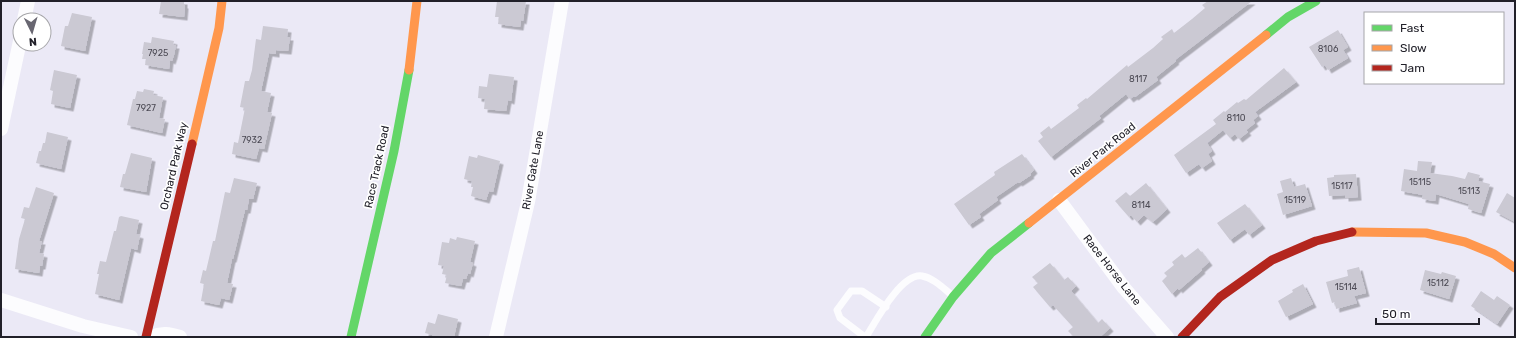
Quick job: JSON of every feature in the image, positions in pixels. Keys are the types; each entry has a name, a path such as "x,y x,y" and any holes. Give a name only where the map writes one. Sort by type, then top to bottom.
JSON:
{"street":[{"path":"26,12 28,1"},
{"name":"Orchard Park Way","path":"146,337 219,28 222,1"},
{"name":"Race Track Road","path":"351,337 395,144 410,68 417,1"},
{"name":"River Gate Lane","path":"496,337 528,202 562,1"},
{"name":"River Park Road","path":"925,337 953,297 991,253 1288,17 1316,1"},
{"path":"1,129 18,52"},
{"name":"Race Horse Lane","path":"1059,200 1124,288 1167,337"},
{"path":"1182,337 1220,296 1272,260 1316,241 1355,231 1426,233 1465,242 1494,254 1515,268"},
{"path":"1,300 83,326 131,337"},
{"path":"151,337 156,334 165,333 180,337"}],"lane":[{"path":"886,307 862,291 851,291 837,310 840,318 866,337 886,307 896,291 914,277 922,276 932,280 953,297"}],"building":[{"path":"161,1 184,1 184,17 159,14"},
{"path":"497,1 526,1 523,21 521,20 520,27 498,24 499,17 495,17"},
{"path":"1208,1 1252,1 1175,60 1176,61 1156,77 1158,80 1135,97 1134,96 1130,99 1126,94 1099,116 1101,118 1051,157 1038,141 1043,137 1040,133 1049,126 1051,129 1079,108 1077,105 1086,98 1087,99 1127,65 1128,67 1153,48 1163,39 1161,37 1172,29 1174,33 1192,19 1205,8 1202,5"},
{"path":"72,13 92,17 85,51 61,46 65,26 68,26"},
{"path":"263,26 288,29 287,37 290,37 288,51 276,50 276,54 269,53 261,91 271,93 267,112 272,113 264,149 259,148 256,159 232,154 234,142 238,143 245,108 240,107 245,81 249,81 256,39 261,40"},
{"path":"1338,30 1348,47 1343,50 1348,58 1328,70 1325,65 1322,67 1309,47"},
{"path":"152,37 174,41 173,45 176,45 172,61 170,60 169,69 145,65 146,59 142,59 144,42 151,43"},
{"path":"1284,68 1296,82 1255,112 1258,116 1253,120 1255,123 1246,130 1248,132 1239,139 1235,134 1230,138 1223,130 1207,143 1212,151 1208,154 1212,161 1202,168 1199,164 1186,173 1174,155 1216,124 1213,120 1224,111 1225,112 1237,102 1238,103 1244,99 1246,100"},
{"path":"54,70 77,75 70,108 51,104 53,91 50,90"},
{"path":"489,74 514,77 511,101 508,100 506,111 484,109 485,99 478,98 479,86 487,87"},
{"path":"144,89 154,91 153,95 163,97 159,118 165,119 162,133 127,125 133,99 135,99 137,91 143,92"},
{"path":"47,132 68,137 61,169 36,163 39,151 41,151 43,143 45,143"},
{"path":"131,153 152,158 146,192 120,187"},
{"path":"1022,154 1034,170 1030,174 1031,175 996,197 998,200 979,214 981,217 969,225 954,204 995,175 994,172"},
{"path":"478,155 500,161 493,192 489,191 486,200 471,196 473,187 471,187 472,181 464,179 469,156 477,158"},
{"path":"1418,161 1432,162 1430,173 1465,179 1468,172 1480,175 1478,181 1490,184 1481,213 1468,209 1469,204 1436,194 1435,201 1422,199 1423,195 1401,191 1404,169 1417,171"},
{"path":"1356,174 1358,197 1345,198 1345,195 1329,196 1327,178 1334,177 1334,175"},
{"path":"234,178 257,183 253,199 249,199 247,210 245,210 232,259 227,283 233,284 229,300 221,298 219,305 201,301 204,284 200,283 203,270 206,271 213,241 215,241 225,192 230,193"},
{"path":"1291,178 1294,187 1305,184 1312,206 1283,215 1277,194 1283,192 1280,181"},
{"path":"1146,183 1167,209 1153,222 1144,215 1137,222 1131,215 1129,217 1115,201 1126,192 1130,196"},
{"path":"36,187 54,193 39,241 42,241 39,253 44,254 39,273 15,269 19,239 25,219 21,218 24,207 29,208"},
{"path":"1507,193 1515,198 1515,222 1496,212"},
{"path":"1245,204 1262,225 1249,235 1245,229 1230,240 1217,223"},
{"path":"121,216 139,220 136,234 140,235 137,250 131,248 119,300 95,294 100,261 106,262 114,231 116,231 119,217"},
{"path":"457,237 475,241 470,262 473,263 470,274 468,273 466,279 463,279 461,286 445,283 447,275 442,274 444,266 438,265 442,242 449,243 450,238 456,240"},
{"path":"1198,248 1209,262 1179,290 1178,288 1172,294 1162,281 1167,276 1164,273 1174,265 1172,262 1182,254 1185,258"},
{"path":"1050,263 1064,280 1068,277 1076,286 1071,291 1098,323 1102,319 1110,328 1100,337 1074,337 1068,331 1073,327 1053,305 1050,307 1033,287 1038,283 1032,277"},
{"path":"1359,267 1366,293 1354,296 1357,303 1336,309 1335,302 1332,303 1326,282 1348,276 1347,270"},
{"path":"1425,270 1441,274 1442,272 1456,276 1449,299 1420,290"},
{"path":"1303,284 1313,304 1286,317 1278,301 1293,292 1292,290"},
{"path":"1481,291 1494,300 1497,296 1510,305 1497,324 1471,306"},
{"path":"438,314 458,319 454,337 432,337 433,335 425,333 428,322 435,324"}],"traffic: fast":[{"path":"1266,35 1288,17 1316,1"},
{"path":"351,337 394,151 409,70"},
{"path":"925,337 953,297 991,253 1029,223"}],"traffic: slow":[{"path":"192,144 219,28 222,1"},
{"path":"409,70 417,1"},
{"path":"1029,223 1266,35"},
{"path":"1352,232 1426,233 1465,242 1494,254 1515,268"}],"traffic: jam":[{"path":"146,337 192,144"},
{"path":"1182,337 1220,297 1272,260 1316,241 1352,232"}]}
